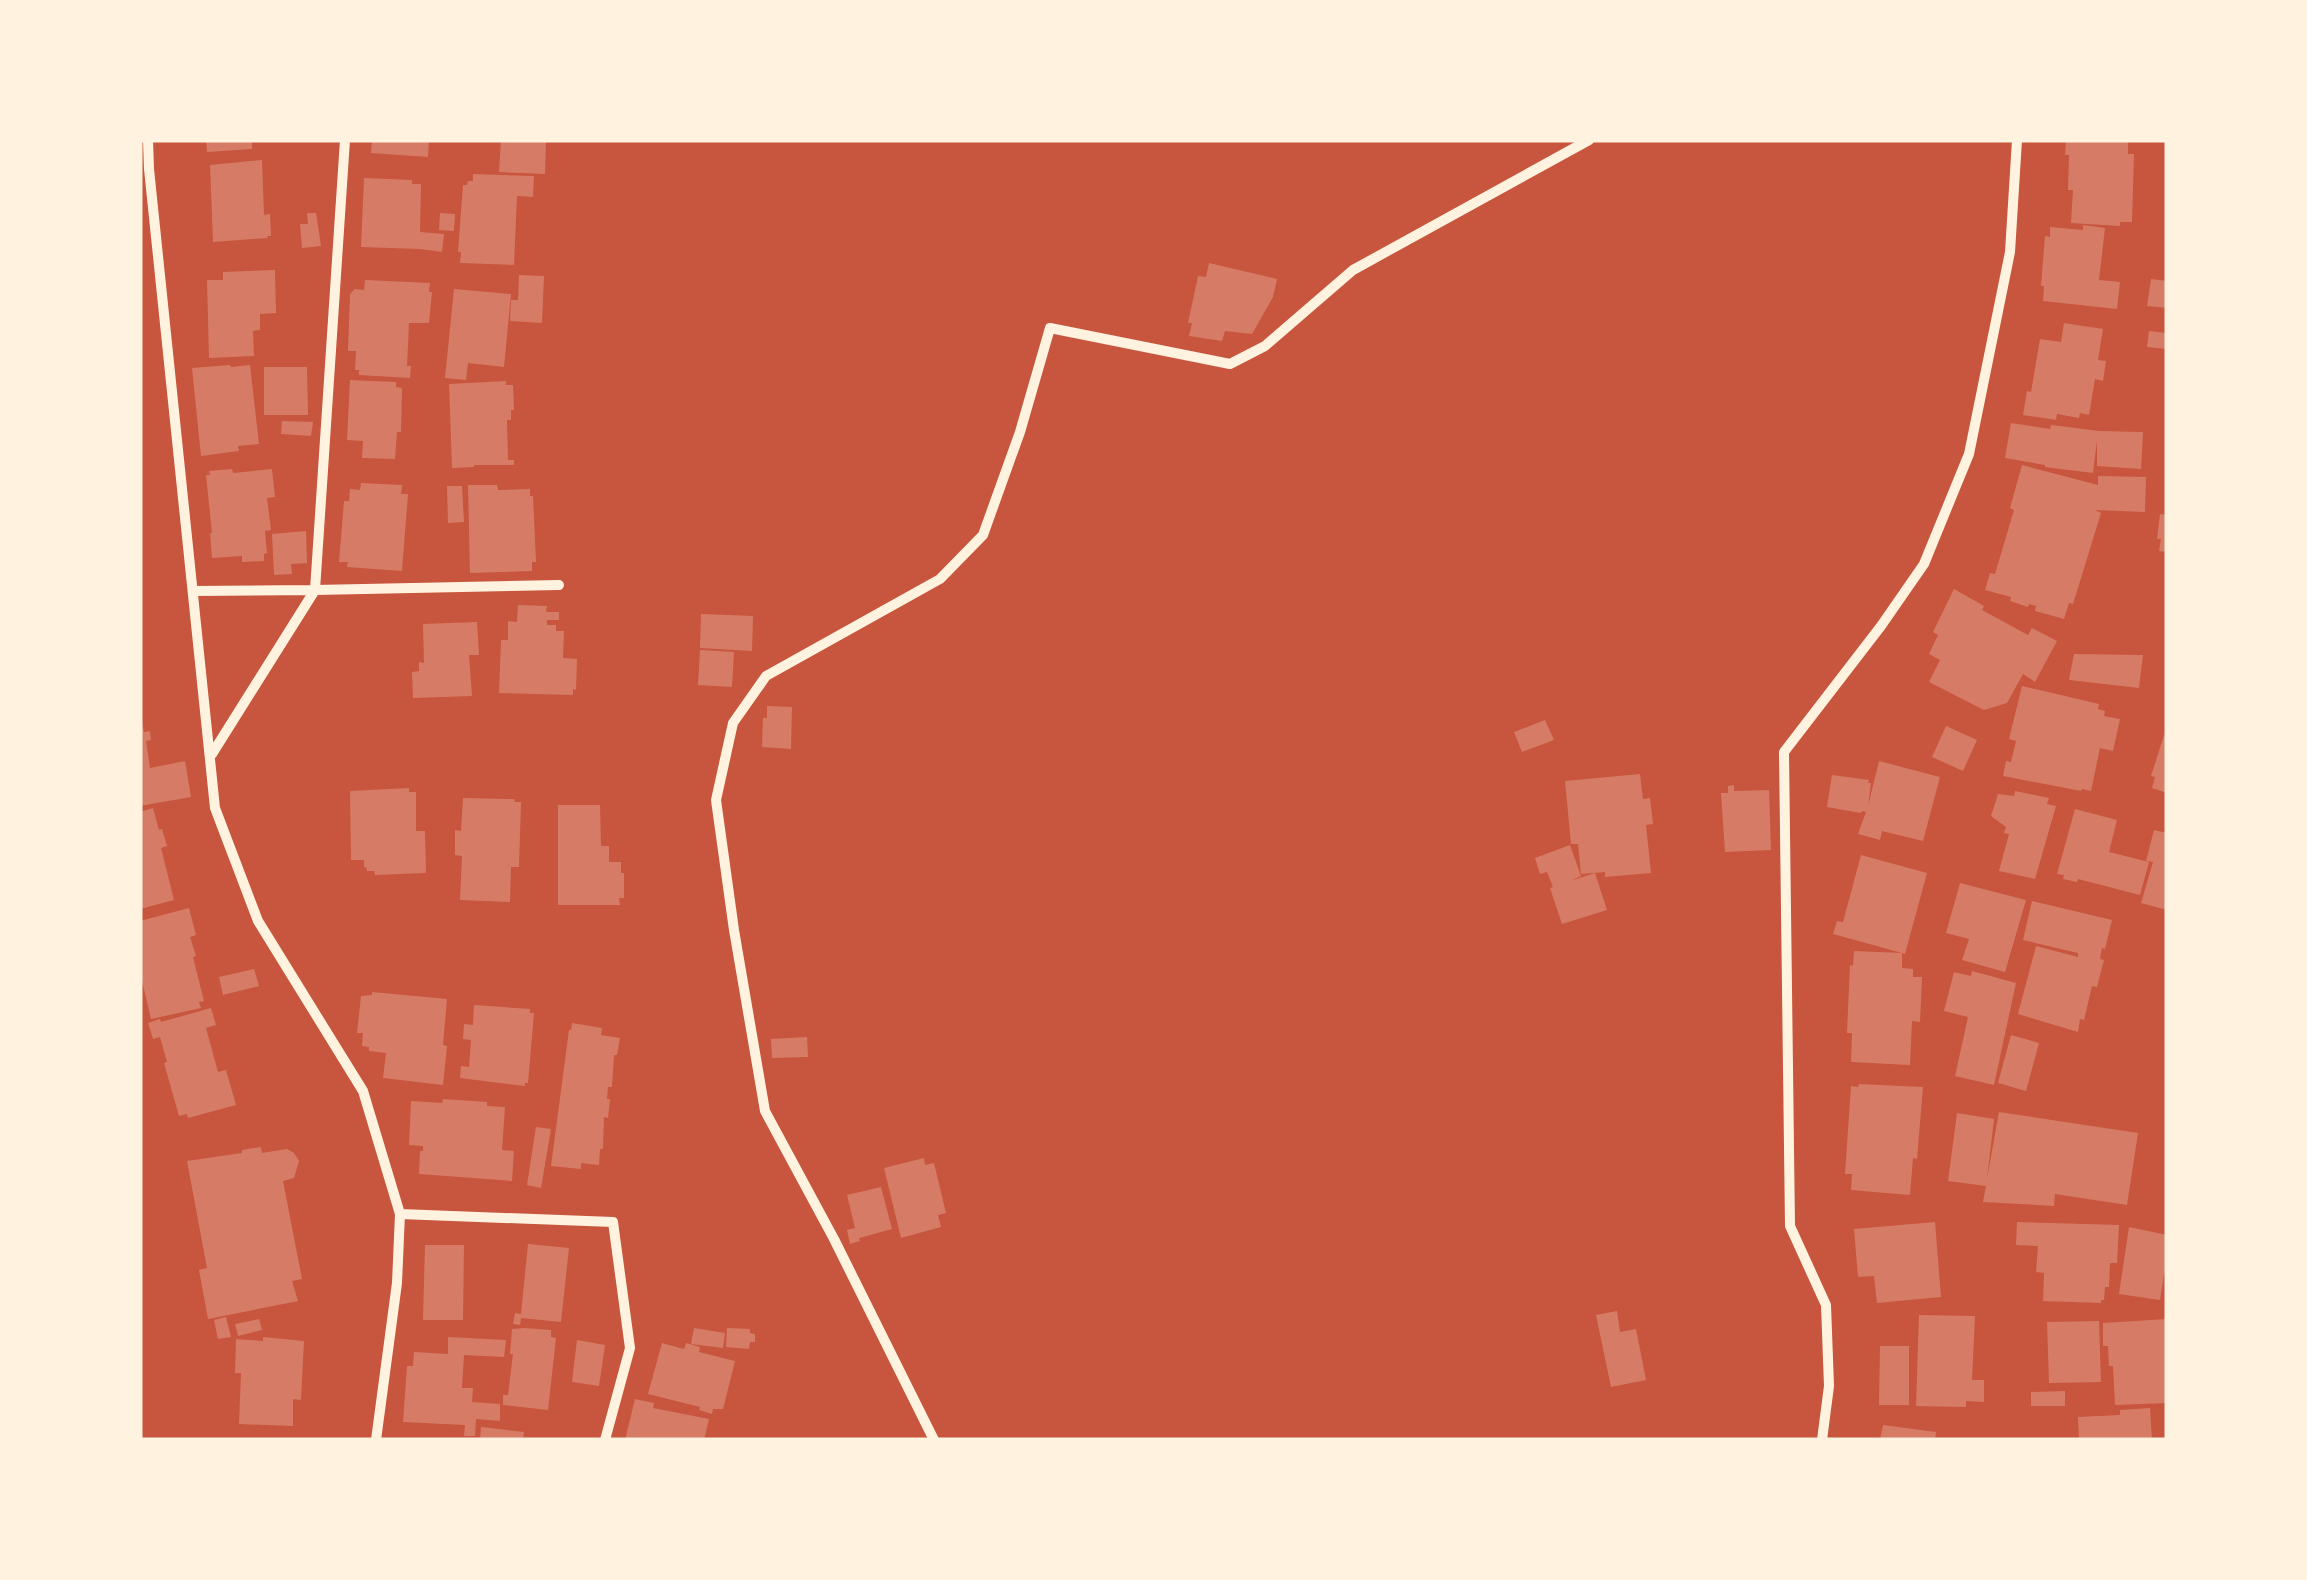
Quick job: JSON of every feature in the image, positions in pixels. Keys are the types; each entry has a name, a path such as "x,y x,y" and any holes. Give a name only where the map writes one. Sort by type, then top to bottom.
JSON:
{"street":[{"path":"148,140 215,808 258,921 363,1091 400,1214 397,1283 376,1440"},
{"path":"212,755 314,590 344,140"},
{"path":"934,1440 834,1239 764,1111 716,800 733,723 766,676 940,579 983,535 1020,432 1050,328 1230,364 1265,346 1353,270 1589,140"},
{"path":"1822,1440 1828,1386 1826,1305 1790,1226 1784,752 1924,564 1970,454 2010,252 2018,140"},
{"path":"193,591 560,585"},
{"path":"400,1214 612,1222 630,1348 605,1440"}],"building":[{"path":"206,140 252,140 252,149 207,152"},
{"path":"372,140 429,140 428,157 371,153"},
{"path":"501,140 546,140 545,174 499,172"},
{"path":"2066,140 2128,140 2128,154 2134,154 2132,222 2120,222 2120,226 2071,223 2073,190 2068,190"},
{"path":"262,160 264,215 270,214 271,236 213,242 210,165"},
{"path":"473,174 534,176 533,197 517,196 514,265 460,263 463,185 473,181"},
{"path":"364,178 412,180 412,184 421,184 420,232 444,234 442,252 361,247"},
{"path":"307,213 316,213 321,246 302,248 300,224 308,224"},
{"path":"440,213 455,214 454,231 439,230"},
{"path":"2083,225 2105,228 2099,280 2120,282 2117,309 2043,301 2045,236 2050,237 2050,227 2083,230"},
{"path":"1209,263 1277,279 1273,297 1252,334 1225,331 1222,341 1189,336 1198,276 1206,277"},
{"path":"275,270 276,313 260,314 260,330 253,331 254,356 209,358 207,280 223,280 223,272"},
{"path":"519,275 544,276 542,323 510,321 511,300 518,300"},
{"path":"2151,279 2167,281 2167,308 2147,306"},
{"path":"365,280 430,283 429,323 409,323 410,378 359,375 359,370 355,370 356,351 348,351 350,294 355,289 364,290"},
{"path":"454,289 511,294 504,367 468,363 466,380 445,378"},
{"path":"2064,323 2103,329 2098,360 2106,361 2103,381 2095,379 2089,415 2080,413 2079,418 2057,414 2056,420 2023,415 2040,339 2061,342"},
{"path":"2149,331 2167,333 2167,349 2147,347"},
{"path":"250,365 259,444 201,456 192,368"},
{"path":"264,367 307,367 308,415 264,415"},
{"path":"350,380 396,382 396,387 402,388 401,432 397,432 395,459 362,458 363,441 347,440"},
{"path":"506,381 506,385 513,385 514,410 511,420 507,420 508,460 514,460 514,465 452,468 449,384"},
{"path":"282,421 313,422 311,436 281,434"},
{"path":"2011,423 2050,429 2051,425 2143,432 2141,469 2097,466 2097,440 2093,473 2005,458"},
{"path":"2022,465 2098,485 2098,476 2146,477 2145,512 2095,510 2101,513 2073,604 2069,603 2064,619 1985,590 1990,573 1995,574 2014,510 2010,508"},
{"path":"232,469 233,473 272,469 275,497 267,498 271,530 265,531 264,561 242,562 242,556 212,558 206,475 210,475 209,471"},
{"path":"361,483 402,485 401,494 408,494 402,571 347,567 348,562 339,562 344,501 349,501 350,489 360,490"},
{"path":"468,485 497,485 498,490 530,489 536,562 532,562 532,571 470,573"},
{"path":"447,486 462,486 464,522 448,523"},
{"path":"2160,514 2167,515 2167,552 2159,551"},
{"path":"306,531 307,563 291,564 292,574 274,575 272,534"},
{"path":"1954,589 1984,606 1982,610 2028,635 2032,628 2057,641 2035,682 2023,674 2007,703 1984,710 1929,682 1940,660 1929,654 1938,635 1933,632"},
{"path":"518,605 547,606 546,612 559,612 559,620 547,620 547,625 564,631 563,658 577,659 573,695 499,693 501,640 508,640 508,621 517,622"},
{"path":"701,614 753,616 752,651 700,648"},
{"path":"477,622 479,655 469,655 472,696 413,698 412,672 419,671 419,662 424,663 423,624"},
{"path":"700,650 734,652 732,687 698,685"},
{"path":"2074,654 2143,655 2139,688 2069,680"},
{"path":"2022,686 2099,704 2104,716 2120,719 2113,751 2100,748 2091,791 2003,776 2016,741 2009,739"},
{"path":"767,706 792,707 791,749 762,747"},
{"path":"1545,720 1554,740 1522,752 1514,732"},
{"path":"140,722 144,732 150,731 151,740 146,741 150,768 185,761 191,797 140,806"},
{"path":"1946,726 1977,740 1963,771 1932,757"},
{"path":"2166,729 2167,793 2152,788 2155,777 2151,776"},
{"path":"1879,761 1940,777 1923,841 1882,831 1880,840 1858,834 1866,812 1827,807 1832,775 1869,780 1868,806"},
{"path":"1640,774 1643,799 1650,798 1653,824 1646,825 1651,873 1605,877 1605,872 1581,874 1578,844 1571,844 1565,781"},
{"path":"1734,785 1734,791 1769,790 1771,850 1725,852 1721,793 1728,793 1728,786"},
{"path":"409,788 409,792 416,792 416,831 425,831 426,873 375,875 364,867 364,860 351,860 350,791"},
{"path":"2015,791 2049,798 2047,804 2056,806 2035,879 1999,871 2009,834 1991,816 1998,794 2014,796"},
{"path":"463,798 521,802 519,867 511,867 510,902 460,900 462,856 455,855 455,830 461,831"},
{"path":"558,805 600,805 601,846 609,846 609,862 621,862 624,873 624,898 619,898 620,905 558,905"},
{"path":"153,808 167,846 161,848 174,900 140,909 140,812"},
{"path":"2075,809 2117,820 2109,852 2149,862 2140,895 2078,879 2063,879 2064,875 2057,874"},
{"path":"2154,830 2167,833 2167,910 2141,903 2153,862 2146,861"},
{"path":"1570,845 1581,876 1570,881 1595,873 1607,910 1562,924 1547,872 1540,874 1535,858"},
{"path":"1861,855 1927,873 1905,954 1833,934 1837,921 1843,922"},
{"path":"1960,883 2026,900 2005,972 1962,960 1969,939 1946,933"},
{"path":"2032,901 2112,920 2105,949 2102,948 2100,959 2104,960 2097,987 2092,986 2078,1032 2018,1014 2036,946 2078,957 2078,953 2023,940"},
{"path":"189,908 196,935 190,937 196,956 193,957 204,1001 199,1002 201,1008 151,1019 140,972 140,921"},
{"path":"1854,951 1902,953 1902,968 1913,969 1913,977 1922,977 1920,1022 1912,1021 1910,1065 1851,1062 1852,1033 1847,1033"},
{"path":"254,969 259,986 223,995 219,977"},
{"path":"1972,971 2016,983 1994,1085 1955,1076 1968,1017 1944,1011 1954,972 1971,976"},
{"path":"372,992 447,999 443,1085 383,1078 386,1053 369,1051 369,1047 362,1046 363,1033 357,1033 361,996"},
{"path":"474,1005 530,1009 534,1013 525,1086 460,1078 461,1066 469,1067 471,1040 463,1039 464,1024 473,1025"},
{"path":"211,1008 216,1025 206,1028 218,1072 226,1070 236,1105 188,1118 187,1114 179,1116 160,1037 153,1039 148,1023"},
{"path":"572,1023 602,1028 601,1035 620,1038 614,1055 612,1087 608,1087 608,1118 604,1117 599,1165 581,1163 581,1169 551,1166"},
{"path":"2011,1035 2039,1043 2026,1091 1998,1083"},
{"path":"807,1037 808,1057 772,1058 771,1039"},
{"path":"1851,1086 1923,1087 1910,1195 1851,1190 1852,1174 1845,1174"},
{"path":"443,1099 505,1107 502,1150 514,1151 512,1181 419,1174 423,1146 409,1145 411,1101 442,1103"},
{"path":"1999,1112 2138,1133 2127,1205 2055,1194 2054,1206 1983,1202 1986,1186 1948,1181 1957,1113 1994,1119 1987,1179"},
{"path":"536,1127 551,1129 541,1188 527,1185"},
{"path":"261,1147 262,1153 287,1149 299,1161 294,1178 283,1181 302,1279 292,1281 298,1301 208,1319 199,1270 207,1268 187,1161"},
{"path":"924,1158 925,1165 934,1163 946,1213 938,1215 941,1227 901,1238 884,1168"},
{"path":"881,1187 892,1229 850,1244 847,1230 855,1228 847,1195"},
{"path":"1935,1222 1941,1297 1877,1303 1874,1276 1858,1277 1854,1229"},
{"path":"2017,1222 2119,1225 2117,1263 2110,1263 2104,1300 2043,1301 2044,1273 2036,1272 2038,1246 2016,1245"},
{"path":"2129,1227 2167,1235 2160,1300 2119,1294"},
{"path":"528,1244 569,1248 561,1322 521,1318 520,1325 513,1324 515,1313 521,1314"},
{"path":"425,1245 464,1245 463,1320 423,1320"},
{"path":"1617,1311 1620,1332 1636,1329 1646,1380 1611,1387 1596,1315"},
{"path":"1919,1315 1975,1316 1972,1380 1984,1380 1984,1402 1966,1401 1966,1407 1916,1406"},
{"path":"226,1317 231,1337 218,1339 214,1320"},
{"path":"259,1319 262,1330 238,1336 235,1324"},
{"path":"2167,1319 2167,1403 2115,1405 2113,1366 2109,1366 2108,1346 2103,1346 2103,1323"},
{"path":"2099,1321 2101,1382 2049,1383 2047,1322"},
{"path":"694,1328 725,1333 723,1348 691,1344"},
{"path":"727,1328 750,1329 755,1342 750,1342 749,1349 726,1347"},
{"path":"512,1329 551,1330 551,1337 556,1338 548,1410 503,1405 513,1354"},
{"path":"263,1337 304,1341 301,1400 293,1399 293,1426 239,1424 241,1373 235,1373 236,1339 263,1341"},
{"path":"448,1337 506,1340 504,1357 464,1355 462,1388 473,1388 472,1402 500,1404 500,1421 476,1419 475,1436 464,1436 465,1425 403,1422 407,1366 413,1366 414,1352 448,1354"},
{"path":"577,1340 605,1345 599,1386 572,1382"},
{"path":"662,1343 684,1349 686,1343 700,1347 699,1352 735,1361 723,1409 713,1409 712,1414 699,1410 700,1407 648,1394"},
{"path":"1880,1346 1909,1346 1909,1405 1879,1405"},
{"path":"2065,1391 2065,1406 2031,1406 2031,1392"},
{"path":"635,1399 654,1403 653,1408 709,1419 704,1440 625,1440"},
{"path":"2150,1408 2152,1440 2079,1440 2078,1417 2120,1415 2120,1410"},
{"path":"1883,1425 1936,1432 1935,1440 1880,1440"},
{"path":"481,1427 524,1432 523,1440 480,1440"}]}
